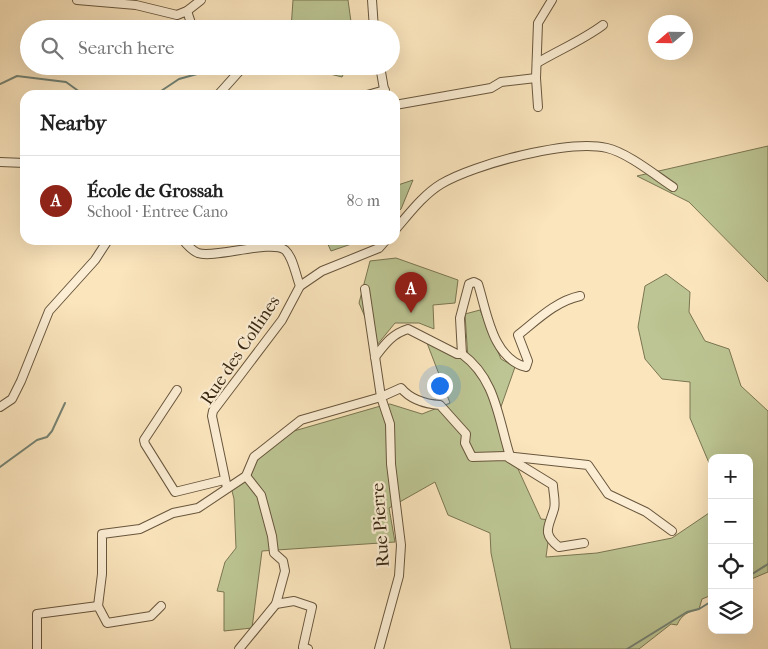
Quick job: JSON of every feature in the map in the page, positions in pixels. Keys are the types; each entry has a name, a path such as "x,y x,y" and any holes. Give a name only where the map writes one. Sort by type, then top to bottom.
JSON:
{"street":[{"path":"76,0 141,3 177,15 187,11 201,0"},
{"path":"372,0 373,20"},
{"path":"538,107 536,78 538,22 552,0"},
{"path":"187,11 190,20"},
{"path":"537,63 572,42 586,38 604,25"},
{"path":"222,90 236,75"},
{"path":"382,75 385,90"},
{"path":"400,104 491,88 501,82 536,78"},
{"path":"400,225 440,185 461,174 558,149 594,145 610,148 673,187"},
{"path":"1,164 20,163"},
{"path":"0,407 12,398 21,381 49,310 95,260 105,245"},
{"name":"Rue des Collines","path":"188,245 196,252 203,254 280,247 284,249 300,286 282,320 213,411 212,416 226,484"},
{"path":"300,286 322,271 379,248 382,245"},
{"path":"462,354 460,318 469,284 474,282 478,284 488,324 502,349 518,365 526,367 528,361 518,334 557,305 567,299 580,296"},
{"name":"Rue Pierre","path":"365,289 381,397 390,424 391,464 401,545 399,576 379,649"},
{"path":"375,357 387,340 398,332 408,329 457,354 462,354 475,364 489,383 508,456 552,485 555,507 547,527 550,540 559,548 584,543"},
{"path":"177,390 144,440 144,444 175,492 226,484 246,476 254,457 301,420 381,397 401,388 408,396 425,404 440,405 466,434 465,443 472,457 508,456 588,465 608,494 646,512 672,531"},
{"path":"239,649 276,604 285,571 283,560 274,553 272,536 261,495 246,476"},
{"path":"161,606 151,616 107,623 98,606 102,574 102,534 140,529 173,513 198,508 226,484"},
{"path":"276,604 294,601 312,607 303,647 308,649"},
{"path":"37,649 37,614 98,606"}],"green space":[{"path":"293,0 348,0 351,20 292,20"},
{"path":"768,146 768,282 689,202 637,176"},
{"path":"413,180 400,210 400,184"},
{"path":"328,245 348,245 331,251"},
{"path":"396,258 458,280 455,303 433,305 434,329 419,323 395,323 377,345 359,303 370,261"},
{"path":"666,274 690,292 689,312 705,341 729,349 741,386 768,411 768,572 753,578 753,454 708,454 708,461 690,418 690,382 662,379 645,359 638,327 645,286"},
{"path":"480,310 501,359 515,367 496,421 541,519 551,520 546,557 597,553 672,538 708,514 708,597 702,599 699,609 686,614 677,625 671,624 639,649 511,649 491,553 490,533 448,515 435,482 389,508 395,542 262,551 252,628 224,631 224,592 217,591 225,562 236,548 234,499 231,487 255,461 294,431 390,404 422,414 450,403 427,343 468,359 465,314"}],"waterway":[{"path":"162,90 179,79 193,75"},
{"path":"0,84 17,76 66,82 77,90"},
{"path":"0,467 37,440 47,437 52,431 65,403"},
{"path":"753,573 768,564"},
{"path":"627,649 687,612 699,609 708,603"}],"place":[{"name":"École de Grossah","path":"411,313"}]}
